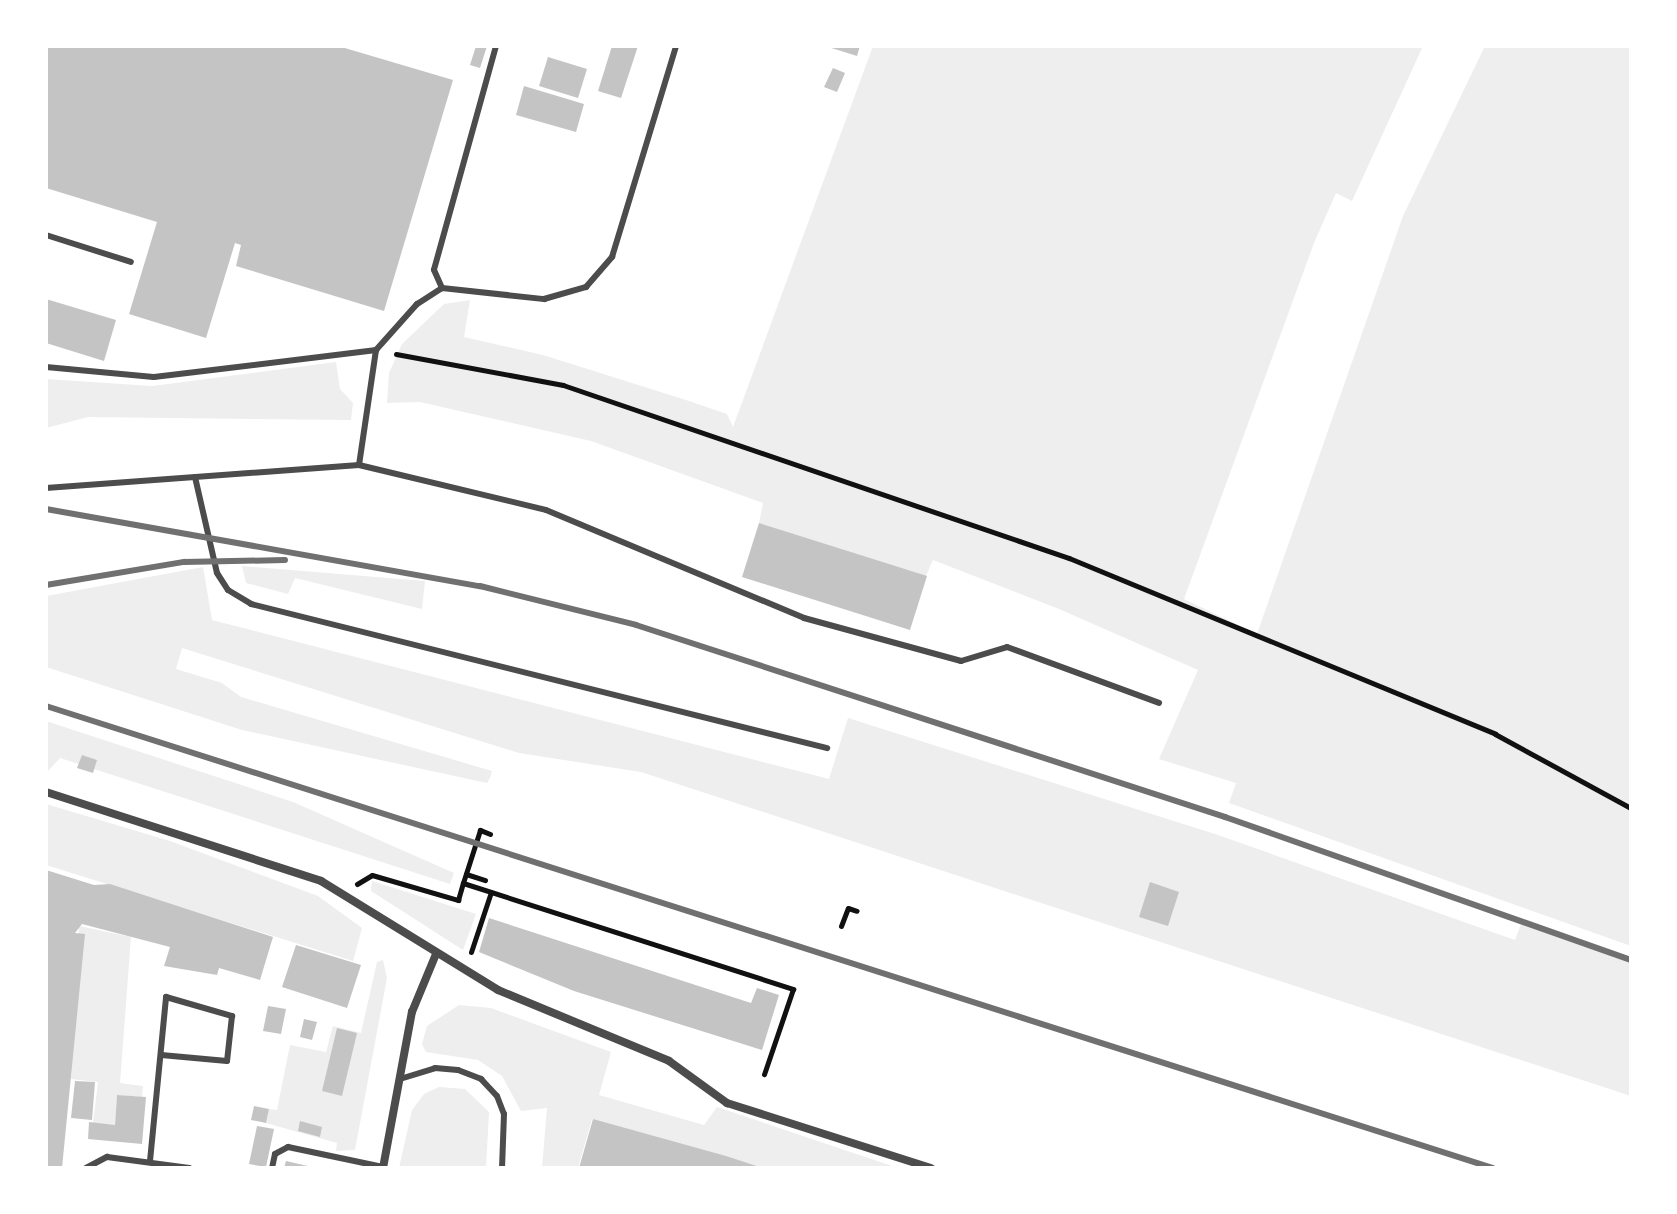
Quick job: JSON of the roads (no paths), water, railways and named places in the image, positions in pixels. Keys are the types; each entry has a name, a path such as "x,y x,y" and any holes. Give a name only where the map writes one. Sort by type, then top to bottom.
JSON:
{"street":[{"path":"46,792 281,865 347,897 464,971 546,1012 669,1061 727,1103 931,1168"},
{"path":"383,1168 412,1012 436,954"}],"lane":[{"path":"442,288 433,263 496,46"},
{"path":"359,465 376,350 417,304 442,288 544,299 576,293 599,274 620,238 676,46"},
{"path":"46,235 131,262"},
{"path":"46,367 154,377 376,350"},
{"path":"46,488 359,465 546,510 804,618 961,661 1007,647 1159,703"},
{"path":"195,477 217,573 228,590 251,604 827,748"},
{"path":"150,1161 166,997 232,1016 227,1061 161,1055"},
{"path":"400,1079 435,1068 458,1070 481,1079 497,1096 504,1114 502,1168"},
{"path":"272,1168 275,1154 288,1147 383,1168"},
{"path":"86,1168 107,1157 189,1168"}],"railway":[{"path":"46,509 480,586 636,625 1225,817 1631,960"},
{"path":"46,585 184,562 285,560"},
{"path":"46,706 1493,1168"}]}
